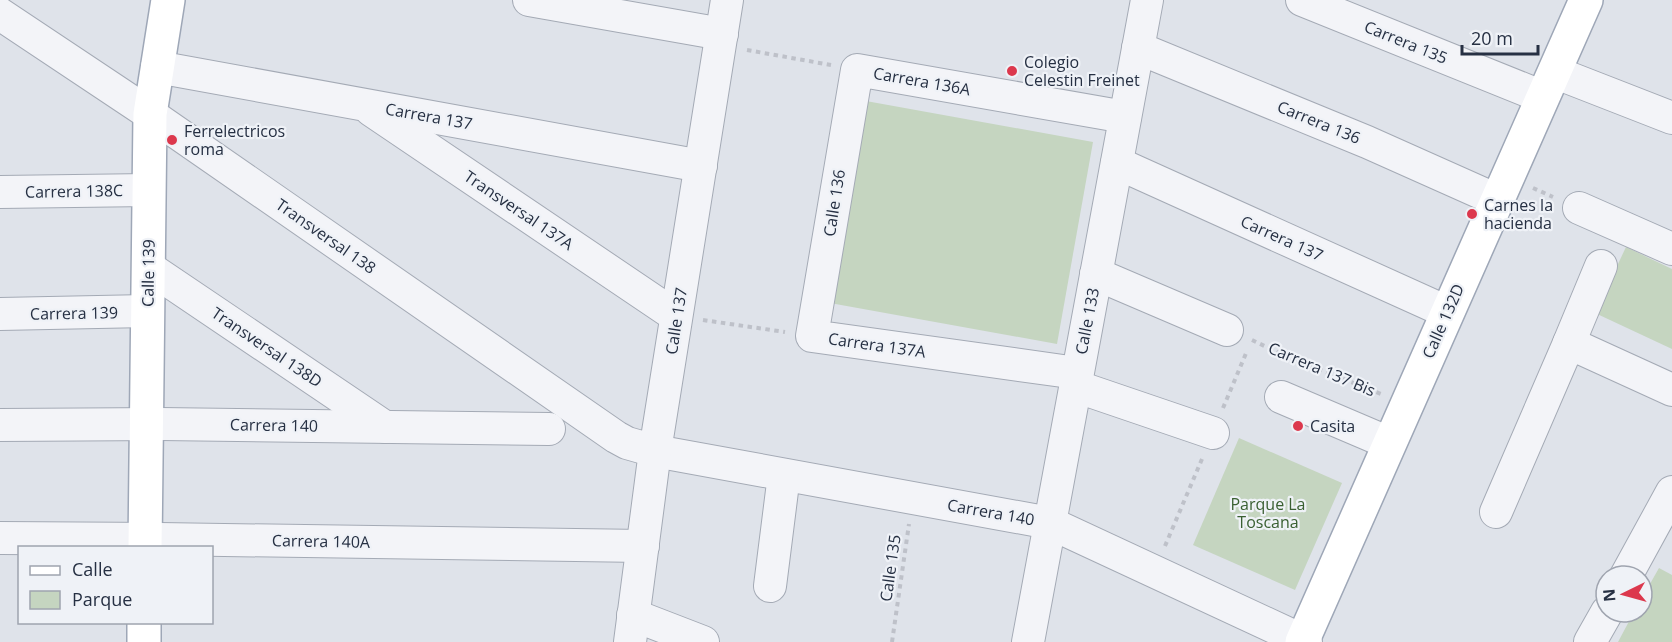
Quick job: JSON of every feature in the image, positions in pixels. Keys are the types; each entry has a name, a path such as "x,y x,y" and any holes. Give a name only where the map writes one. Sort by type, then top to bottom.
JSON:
{"main road":[{"name":"Calle 139","path":"145,543 150,114 168,0"},
{"name":"Calle 132D","path":"1304,642 1389,443 1586,0"},
{"path":"144,624 144,642"}],"street":[{"path":"529,0 721,40"},
{"name":"Calle 137","path":"632,628 655,451 727,0"},
{"name":"Calle 133","path":"1028,642 1147,0"},
{"name":"Carrera 135","path":"1302,0 1549,85 1672,118"},
{"name":"Transversal 138","path":"0,14 150,114 616,437 627,443 655,451"},
{"name":"Carrera 136","path":"1138,48 1367,142 1497,200"},
{"name":"Carrera 137","path":"157,67 700,166"},
{"name":"Carrera 136A","path":"856,70 1125,117"},
{"name":"Calle 136","path":"812,336 856,70"},
{"name":"Transversal 137A","path":"362,104 676,316"},
{"name":"Carrera 137","path":"1117,164 1447,312"},
{"path":"0,172 14,192"},
{"name":"Carrera 138C","path":"14,192 149,190"},
{"path":"1580,208 1672,249"},
{"path":"1496,512 1601,266"},
{"name":"Transversal 138D","path":"148,267 386,427"},
{"path":"1096,274 1239,335"},
{"name":"Carrera 139","path":"0,314 147,311"},
{"name":"Carrera 137A","path":"812,336 1076,380 1213,433"},
{"path":"1569,343 1672,390"},
{"path":"1281,397 1389,443"},
{"name":"Carrera 140","path":"0,425 146,424 549,429"},
{"name":"Carrera 140","path":"655,451 1050,523 1304,642"},
{"path":"770,586 784,475"},
{"path":"1633,564 1671,498"},
{"name":"Carrera 140A","path":"0,538 145,543 643,546"},
{"path":"1590,642 1600,624"},
{"path":"632,628 703,642"}],"path":[{"name":"Carrera 136A","path":"721,40 856,70"},
{"name":"Carrera 137A","path":"676,316 812,336"},
{"name":"Carrera 137 Bis","path":"1239,335 1392,398"},
{"name":"Calle 135","path":"892,642 912,498"}],"green space":[{"path":"866,101 1093,142 1057,344 830,303"},
{"path":"1626,247 1672,269 1672,349 1595,313"},
{"name":"Parque La Toscana","path":"1239,438 1342,483 1295,590 1193,545"},
{"path":"1659,568 1672,575 1672,642 1618,642 1628,624 1654,624 1654,577"}],"place":[{"name":"Colegio Celestin Freinet","path":"1012,71"},
{"name":"Ferrelectricos roma","path":"172,140"},
{"name":"Carnes la hacienda","path":"1472,214"},
{"name":"Casita","path":"1298,426"}]}
